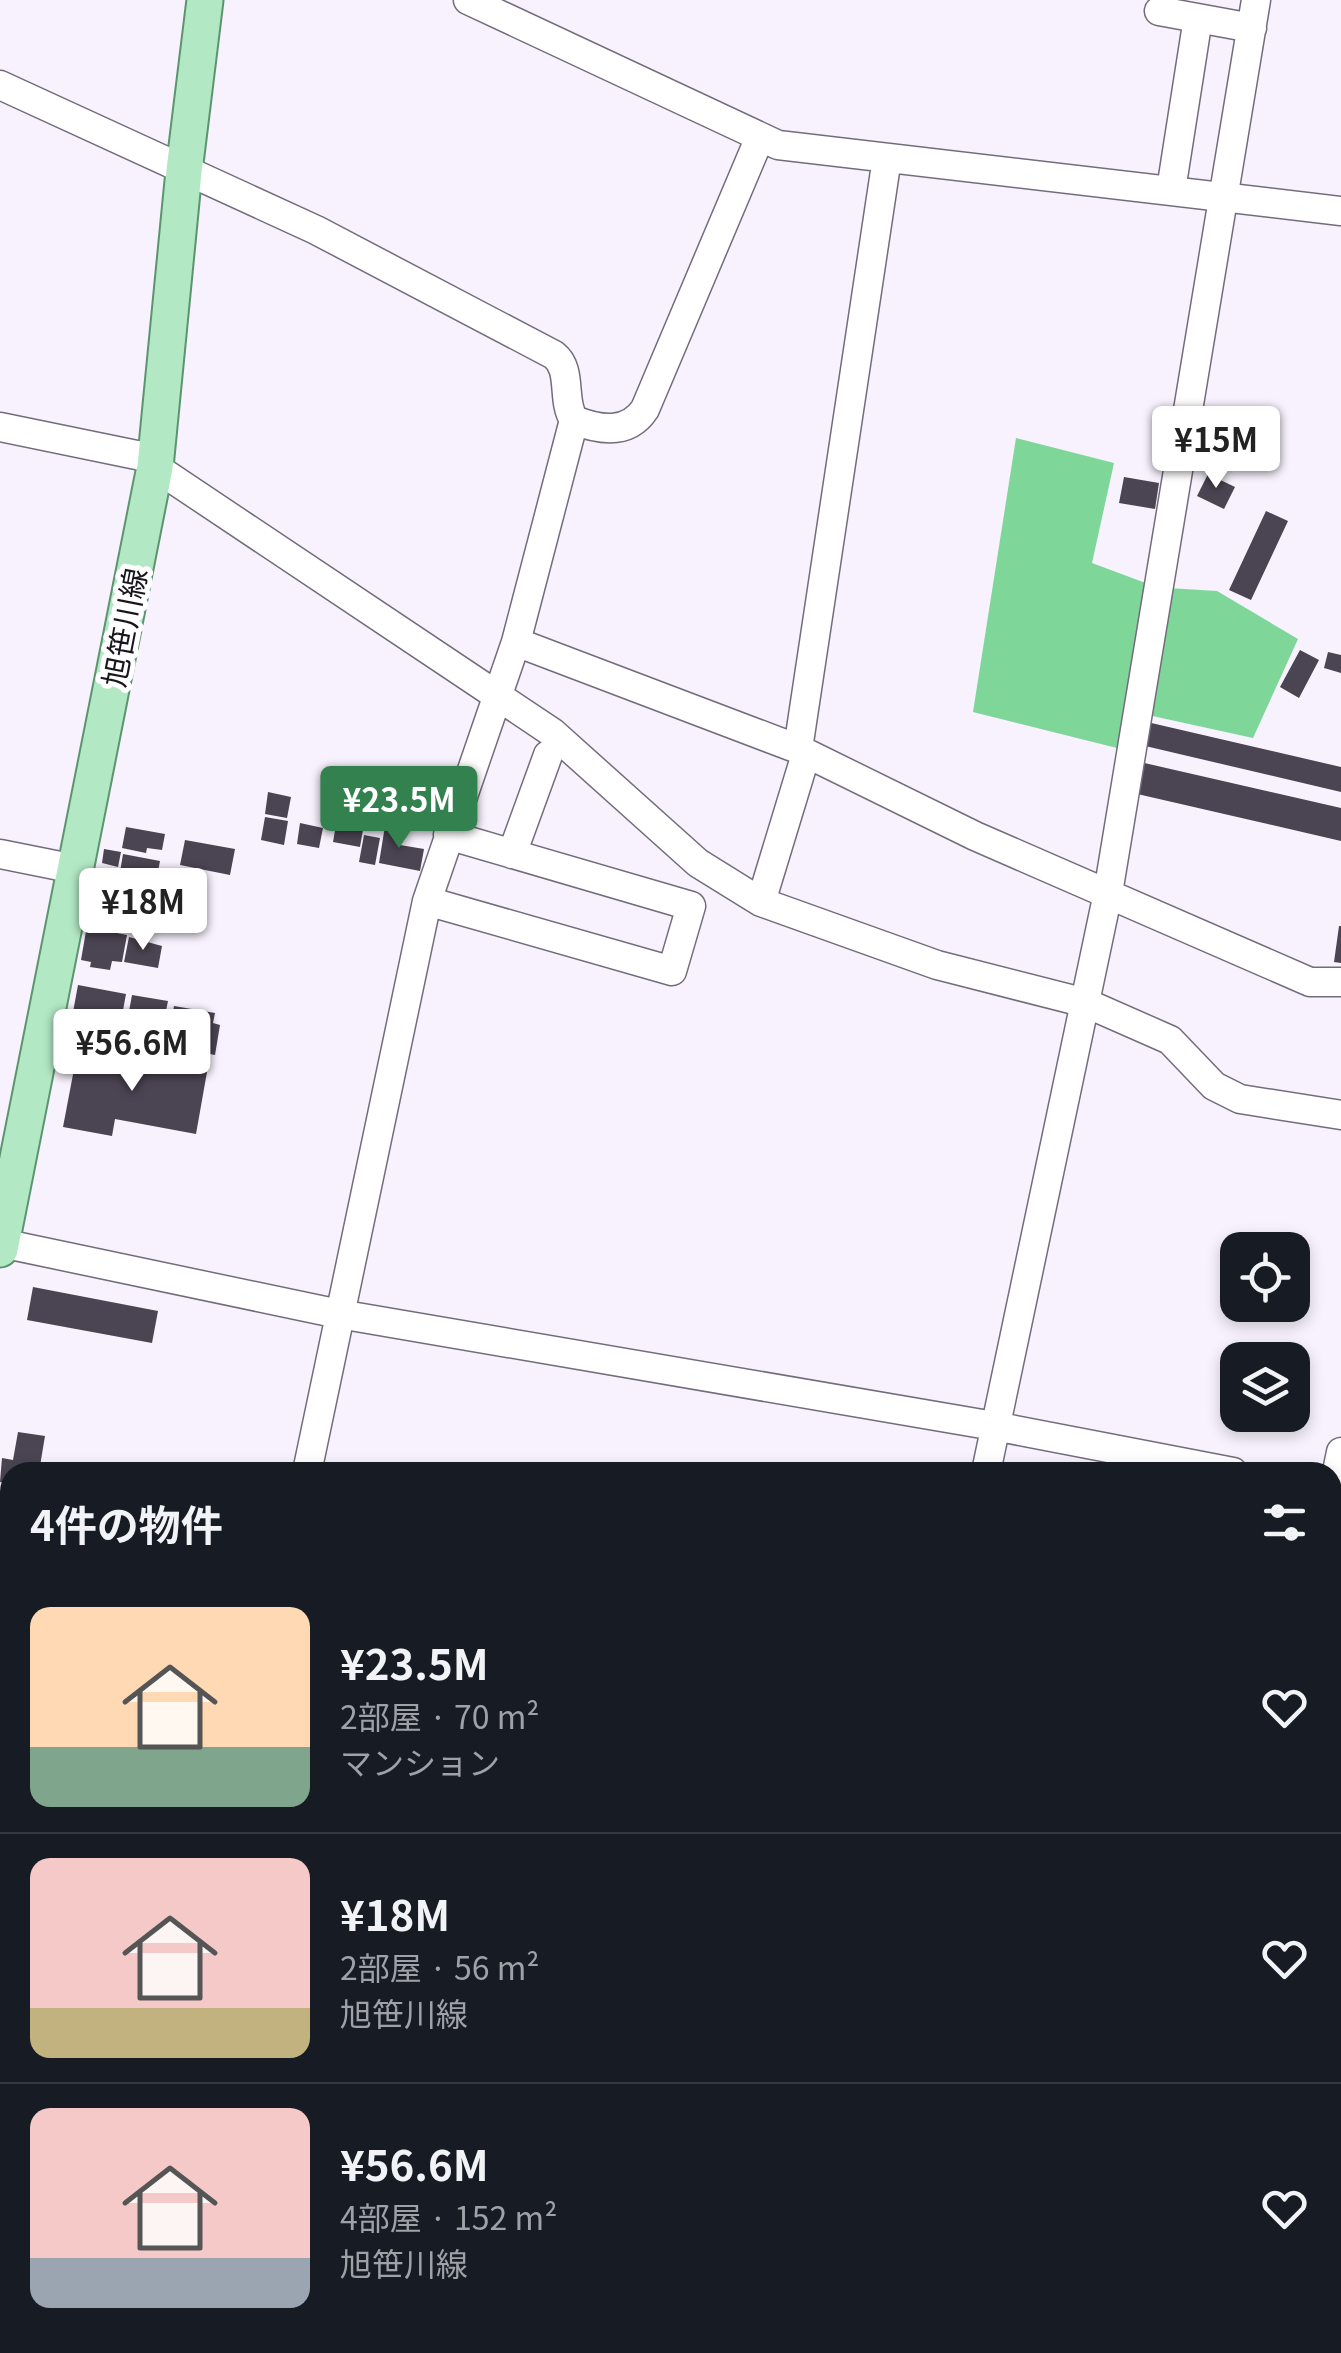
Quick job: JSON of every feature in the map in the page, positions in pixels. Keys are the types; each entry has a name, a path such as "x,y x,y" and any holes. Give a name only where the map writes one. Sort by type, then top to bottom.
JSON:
{"main road":[{"name":"旭笹川線","path":"0,1246 155,463 204,0"}],"street":[{"path":"468,0 778,145 1341,211"},
{"path":"988,1462 1108,892 1256,0"},
{"path":"1159,11 1252,28"},
{"path":"1171,190 1198,18"},
{"path":"0,85 316,230 554,355 564,370 566,402 574,420 516,642 427,901 310,1462"},
{"path":"574,420 608,429 641,416 760,137"},
{"path":"762,902 802,752 887,158"},
{"path":"0,427 155,463 334,590 553,733 698,863 762,902 937,964 1086,1003 1170,1040 1214,1086 1240,1099 1341,1115"},
{"path":"516,642 802,752 975,836 1310,982 1341,982"},
{"path":"512,854 548,755"},
{"path":"427,901 672,971 691,906 448,836"},
{"path":"0,854 76,869"},
{"path":"0,1246 340,1314 994,1426 1181,1462"}],"green space":[{"path":"1016,438 1114,463 1092,563 1151,585 1125,750 973,712"},
{"path":"1168,588 1217,591 1298,639 1253,738 1148,715"}],"building":[{"path":"1208,474 1235,487 1224,509 1197,496"},
{"path":"1124,477 1159,483 1155,509 1119,503"},
{"path":"1266,511 1288,521 1251,600 1229,590"},
{"path":"1300,650 1319,660 1299,698 1280,687"},
{"path":"1328,652 1341,655 1341,673 1324,668"},
{"path":"1147,722 1341,767 1341,792 1141,745"},
{"path":"1140,762 1341,808 1341,841 1133,793"},
{"path":"268,792 291,797 287,818 265,814"},
{"path":"265,817 288,821 284,845 261,840"},
{"path":"337,819 364,824 360,847 333,842"},
{"path":"300,823 323,828 319,848 297,844"},
{"path":"385,826 403,829 400,845 424,849 420,871 379,863"},
{"path":"126,827 165,834 162,850 147,848 146,853 122,848"},
{"path":"364,835 380,838 375,865 359,862"},
{"path":"185,840 235,849 230,875 180,865"},
{"path":"104,849 121,852 118,867 102,863"},
{"path":"123,854 160,861 154,893 137,891 139,882 119,878"},
{"path":"1341,926 1341,963 1334,962"},
{"path":"97,929 127,935 122,962 112,961 110,970 90,967 91,962 81,960 86,931 97,933"},
{"path":"129,937 162,946 158,968 124,962"},
{"path":"78,985 126,994 119,1032 71,1023"},
{"path":"132,995 168,1001 159,1046 124,1039"},
{"path":"174,1006 215,1013 213,1023 220,1025 215,1055 168,1041"},
{"path":"78,1048 207,1072 196,1134 115,1119 112,1136 63,1127"},
{"path":"33,1287 158,1311 152,1343 27,1320"},
{"path":"18,1432 45,1436 41,1462 2,1462 2,1458 13,1460"}]}
